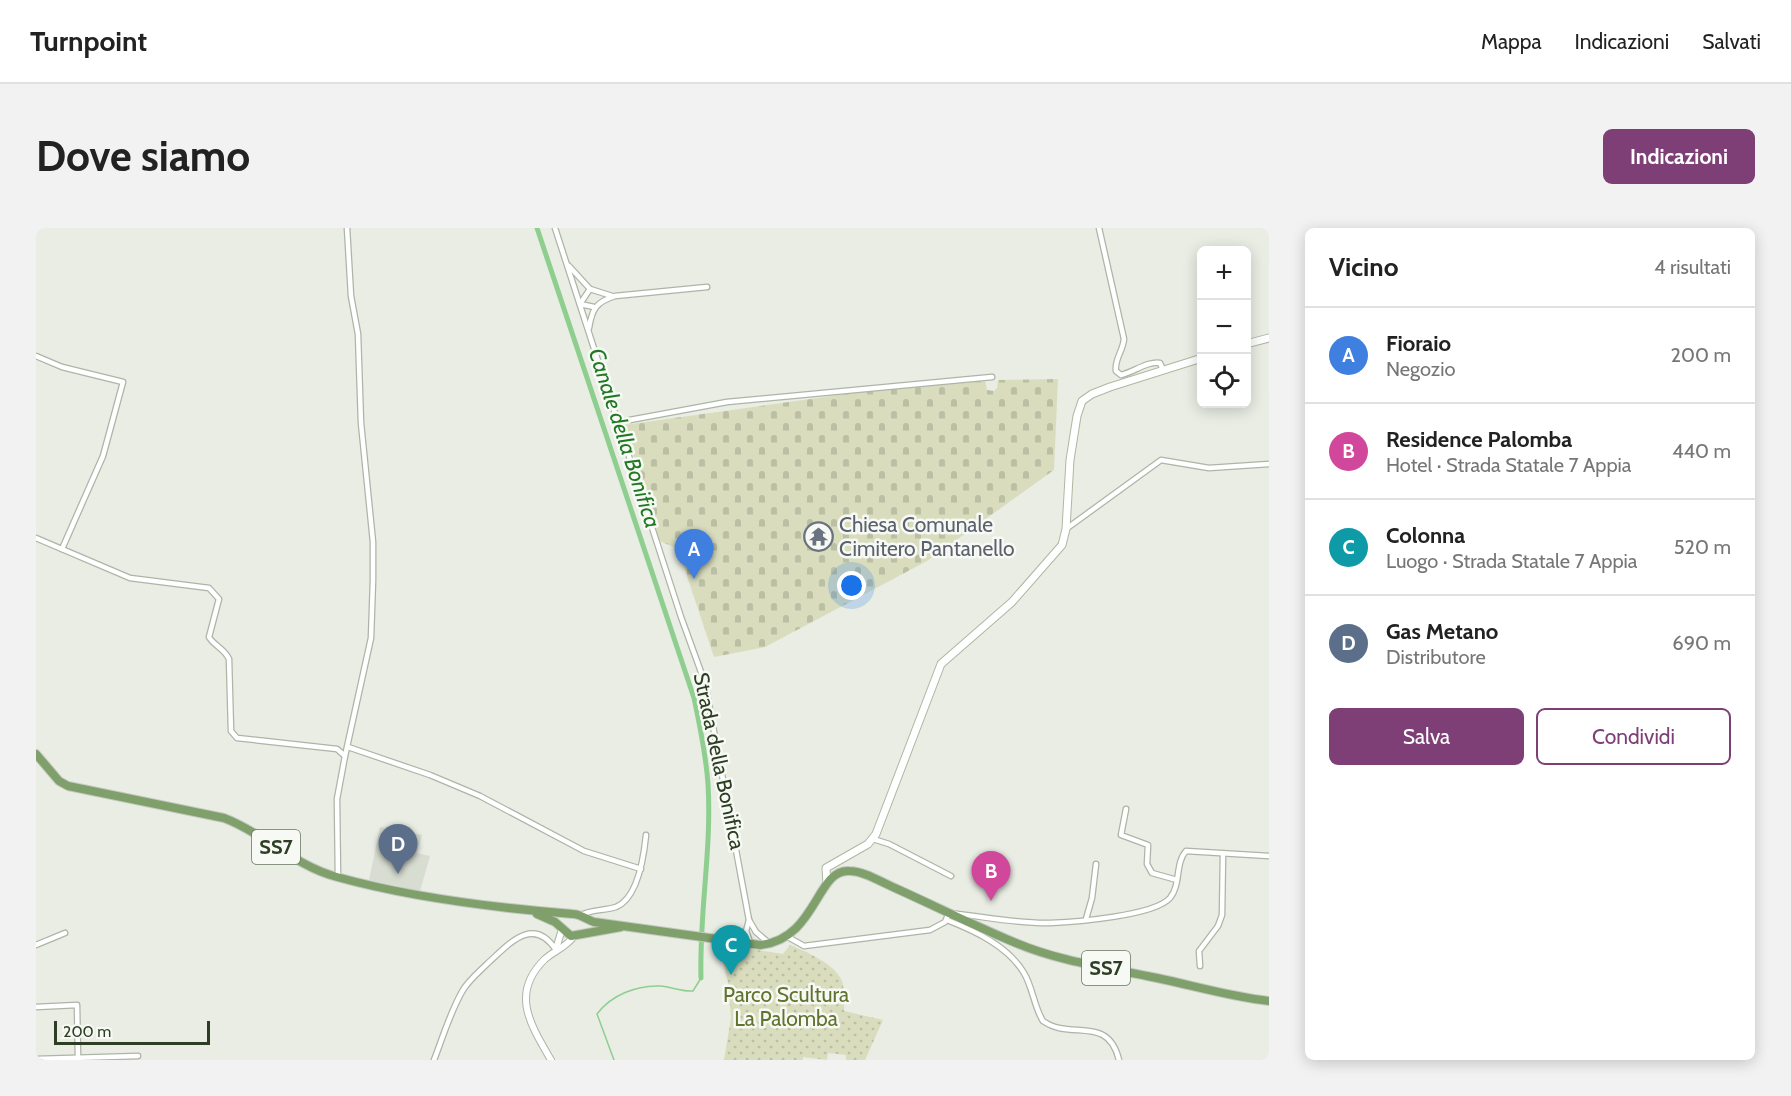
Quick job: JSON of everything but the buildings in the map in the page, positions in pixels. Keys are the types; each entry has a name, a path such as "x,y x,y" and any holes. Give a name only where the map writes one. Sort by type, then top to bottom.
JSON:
{"main road":[{"path":"1251,343 1269,338"},
{"path":"826,884 826,868 873,839 941,664 950,653 1012,602 1062,545 1066,529 1070,460 1077,416 1083,401 1092,394 1197,360"},
{"name":"SS7","path":"36,754 59,781 68,786 224,818 238,823 309,867 338,878 434,897 568,915 751,945 771,944 788,937 807,917 826,884 840,871 857,872 948,916 1053,956 1235,997 1269,1001"},
{"name":"SS7","path":"530,911 562,928 568,935 629,926"},
{"path":"562,928 563,918 568,915"},
{"path":"577,935 584,926 580,917"}],"street":[{"path":"338,878 337,799 371,638 373,570 361,423 358,334 351,296 347,228"},
{"name":"Strada della Bonifica","path":"555,228 681,617 705,682 750,920"},
{"path":"1100,228 1124,339 1115,365 1116,371 1121,375 1134,372 1154,362 1160,363 1163,370"},
{"path":"567,265 590,289 615,296"},
{"path":"589,330 594,307 600,301 615,296 707,287"},
{"path":"590,289 580,304 594,307"},
{"path":"36,356 62,367 123,382 103,456 62,549"},
{"path":"619,422 727,402 992,377"},
{"path":"1066,529 1161,460 1209,468 1269,464"},
{"path":"36,538 130,578 209,588 219,599 209,637 212,642 223,649 229,658 231,731 237,738 337,749 345,756"},
{"path":"348,747 430,775 480,796 584,851 641,869"},
{"path":"1126,809 1121,835 1148,845 1147,864 1152,873 1177,880"},
{"path":"580,917 618,906 626,899 641,869 646,835"},
{"path":"873,839 882,840 951,876"},
{"path":"788,937 804,946 930,930 948,916 1048,923 1150,909 1169,898 1177,880 1182,856 1186,851 1269,856"},
{"path":"1200,966 1199,951 1222,915 1225,903 1223,854"},
{"path":"1086,919 1091,905 1096,864"},
{"path":"948,916 981,934 1019,966 1031,988 1042,1022 1047,1025 1104,1035 1114,1044 1119,1060"},
{"path":"732,942 746,931 750,920"},
{"path":"750,920 756,932 771,944"},
{"path":"556,950 562,928"},
{"path":"746,931 751,945"},
{"path":"751,945 756,932"},
{"path":"36,945 65,933"},
{"path":"434,1060 450,1017 468,983 511,942 522,936 536,934 549,940 556,950"},
{"path":"551,1060 534,1030 525,989 533,972 556,950 577,935"},
{"path":"36,1006 77,1005 78,1057"},
{"path":"36,1059 138,1056"}],"shaded area":[{"path":"380,827 422,835 417,853 430,856 420,891 369,880"}],"green space":[{"path":"1058,379 1054,470 927,561 765,647 714,657 678,549 660,541 624,425 888,388 985,381 987,390 994,391 998,380"},
{"name":"Parco Scultura La Palomba","path":"719,944 783,954 790,945 827,964 842,981 844,1011 883,1020 865,1060 846,1060 846,1055 828,1053 827,1060 803,1057 803,1060 724,1060 731,1018 728,983"}],"waterway":[{"name":"Canale della Bonifica","path":"537,228 694,698 701,730 709,808 701,978"},
{"path":"614,1060 597,1014 603,1007 625,992 642,987 660,986 693,991 701,978"}],"place":[{"name":"Chiesa Comunale Cimitero Pantanello","path":"818,537"},
{"name":"Fioraio","path":"694,579"},
{"name":"Gas Metano","path":"398,874"},
{"name":"Residence Palomba","path":"991,901"},
{"name":"Colonna","path":"731,975"}]}
